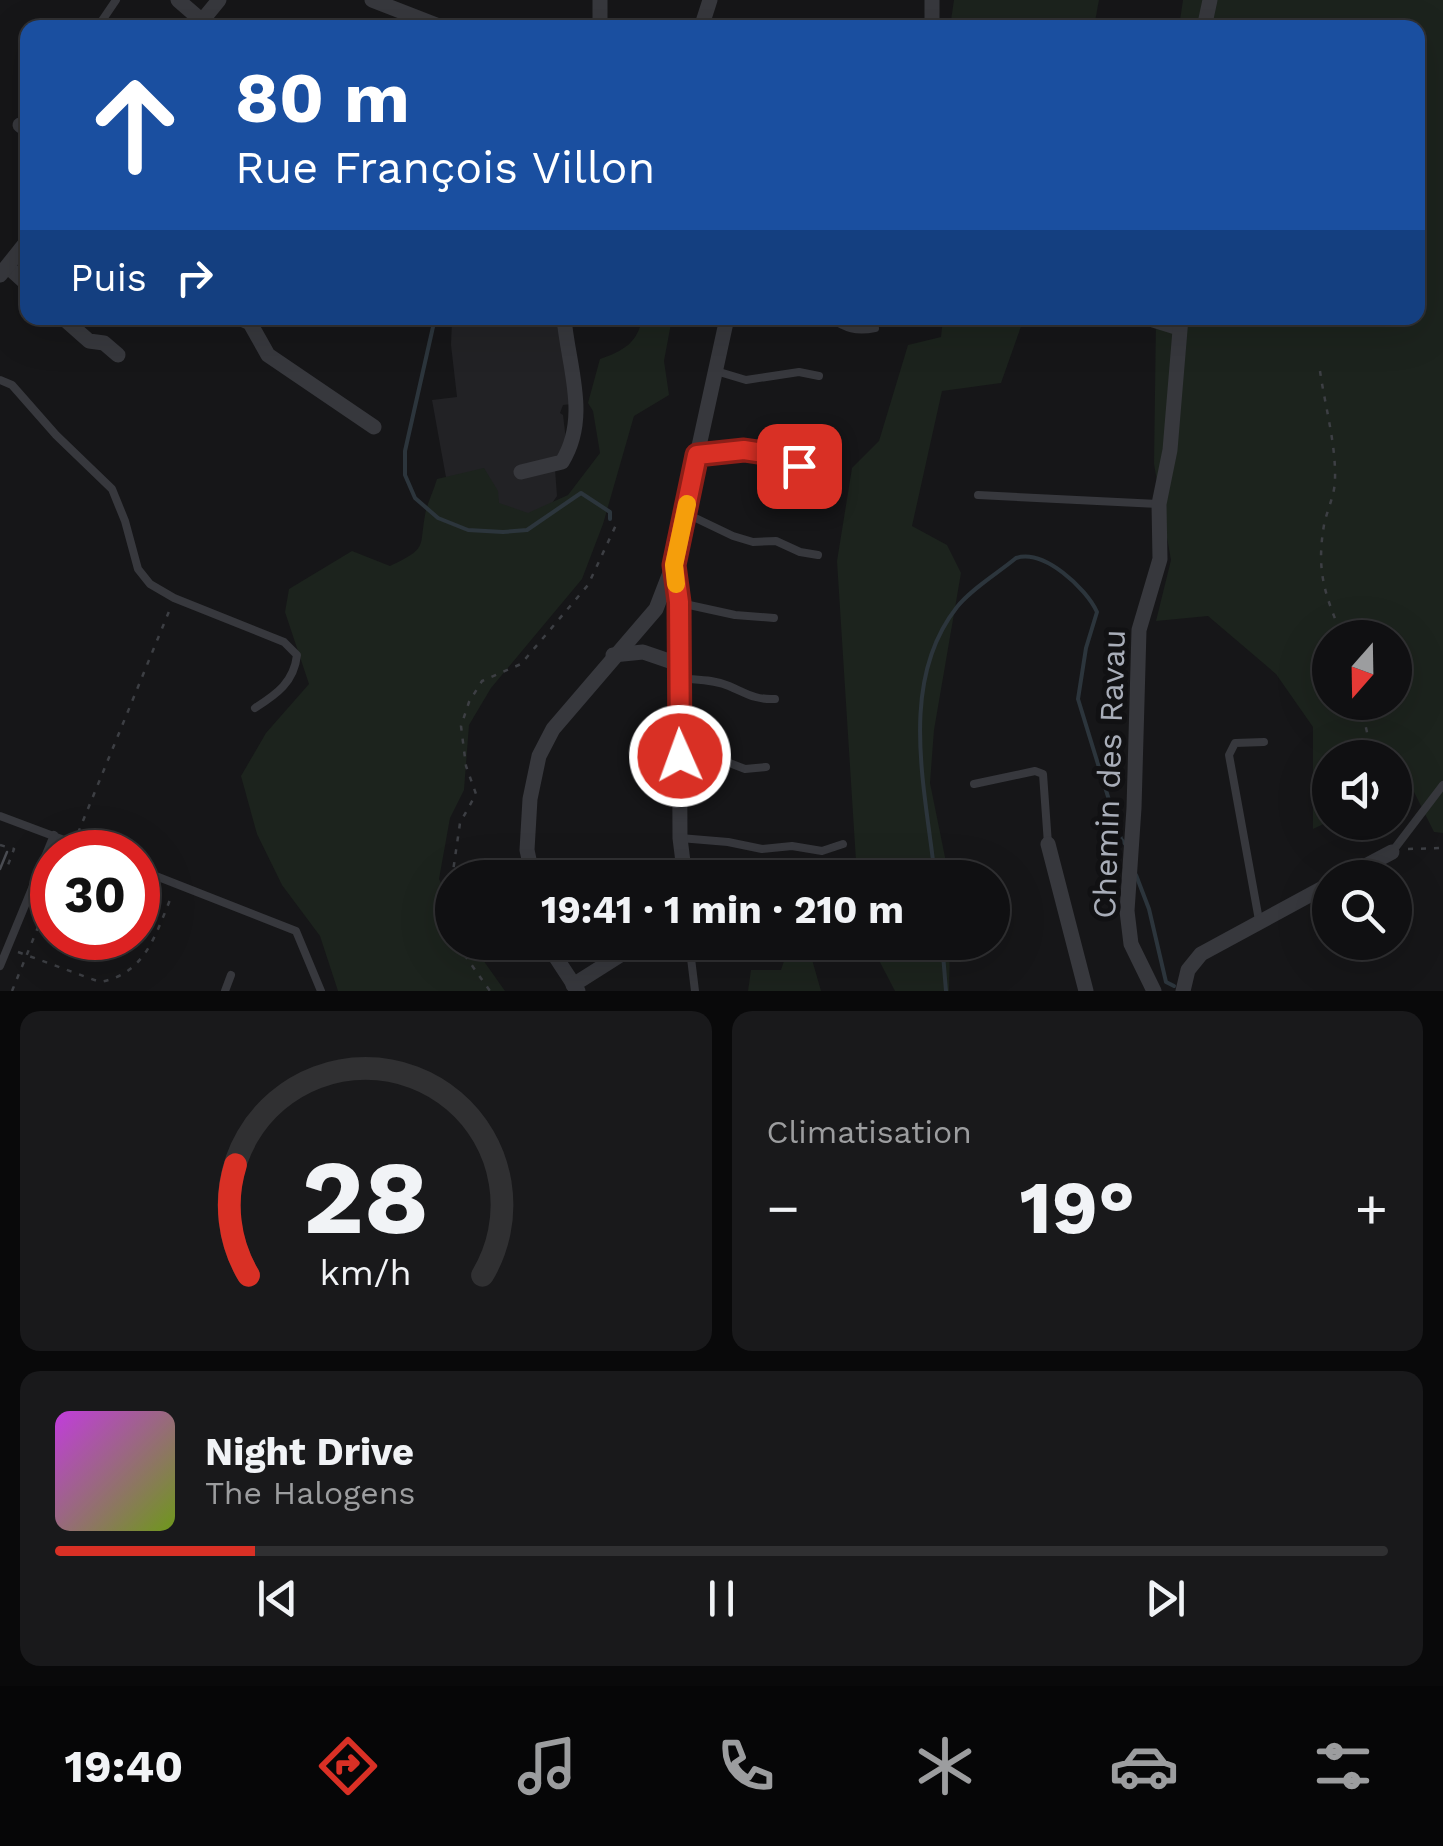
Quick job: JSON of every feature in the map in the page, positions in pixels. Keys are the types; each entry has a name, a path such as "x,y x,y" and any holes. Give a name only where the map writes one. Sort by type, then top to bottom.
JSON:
{"street":[{"path":"178,0 198,15 220,0"},
{"path":"372,0 423,20"},
{"path":"4,271 20,250"},
{"path":"71,325 88,341 104,343 118,355"},
{"path":"251,325 268,355 374,427"},
{"path":"520,472 562,462 569,451 578,403 565,325"},
{"path":"530,860 530,799 539,756 552,729 656,608 674,565 726,325"},
{"name":"Chemin des Ravau","path":"1154,991 1131,944 1127,911 1139,630 1160,559 1159,504 1170,450 1180,325"},
{"path":"674,565 679,602 683,860"},
{"path":"614,655 643,652 678,671"},
{"path":"1048,844 1086,991"},
{"path":"1377,860 1392,852"},
{"path":"1183,991 1188,970 1202,954 1312,893"},
{"path":"561,960 576,988 616,960"}],"lane":[{"path":"840,325 861,332 875,328"},
{"path":"716,371 746,380 799,372 819,376"},
{"path":"0,380 12,385 56,435 112,488 126,521 138,569 150,584 174,598 284,642 297,654 295,669 281,692 255,708"},
{"path":"697,455 744,450 799,466"},
{"path":"978,494 1159,504"},
{"path":"686,513 732,536 754,542 776,541 818,555"},
{"path":"679,602 734,615 774,618"},
{"path":"678,671 728,686 745,696 776,699"},
{"path":"1259,921 1228,755 1234,743 1264,742"},
{"path":"680,756 714,757 745,769 766,766"},
{"path":"974,784 1035,771 1042,774 1048,844"},
{"path":"1392,852 1443,785"},
{"path":"0,816 38,830"},
{"path":"680,838 762,849 792,846 822,852 842,844"},
{"path":"160,877 296,930 321,991"},
{"path":"3,956 30,894"},
{"path":"0,933 12,938"},
{"path":"691,960 695,991"},
{"path":"225,991 231,975"}],"path":[{"path":"1320,371 1336,485 1325,520 1320,572 1334,620"},
{"path":"455,860 460,823 476,794 466,766 461,726 468,702 482,681 521,664 588,585 616,525"},
{"path":"80,830 174,598"},
{"path":"0,845 14,849 8,865"},
{"path":"1392,852 1420,846 1443,848"},
{"path":"3,956 26,956 100,982 114,979 145,957 177,884"},
{"path":"12,991 30,946"},
{"path":"468,960 490,991"}],"shaded area":[{"path":"954,0 1099,0 1095,20 951,20"},
{"path":"1183,0 1443,0 1443,833 1434,832 1412,790 1412,740 1313,740 1313,727 1276,674 1208,616 1156,621 1171,560 1154,464 1156,325 1425,325 1425,20 1180,20"},
{"path":"452,325 558,325 572,404 563,405 560,413 566,440 555,469 557,496 542,518 453,516 432,400 457,397"},
{"path":"640,325 671,325 664,361 669,395 634,416 603,524 582,579 491,688 469,725 464,790 450,818 442,860 435,860 435,960 483,960 505,991 338,991 320,936 282,885 257,834 241,776 266,733 309,684 285,612 289,589 352,551 390,566 411,555 420,545 437,479 484,468 498,491 499,503 528,513 568,495 600,453 588,403 600,359 628,345"},
{"path":"942,325 1022,325 1001,383 942,391 912,526 947,545 961,573 934,730 930,783 946,860 856,860 837,561 852,468 879,441 908,345 941,337"},
{"path":"784,960 812,960 821,991 748,991 751,970 781,970"},
{"path":"879,960 950,960 949,991 895,991"}],"waterway":[{"path":"433,325 405,451 405,475 415,498 438,518 468,530 527,530 581,493 610,512 610,519"},
{"path":"933,860 920,738 927,669 938,637 957,607 1016,558 1027,557 1039,559 1063,573 1084,592 1097,612 1086,648 1078,699 1126,845"},
{"path":"1136,875 1149,909 1166,982 1174,986"},
{"path":"943,960 946,991"}],"tram line":[{"path":"0,869 7,852"}],"slow traffic":[{"path":"676,584 674,565 687,504"}],"route":[{"path":"680,756 679,602 674,565 697,455 744,450 799,466"}]}
